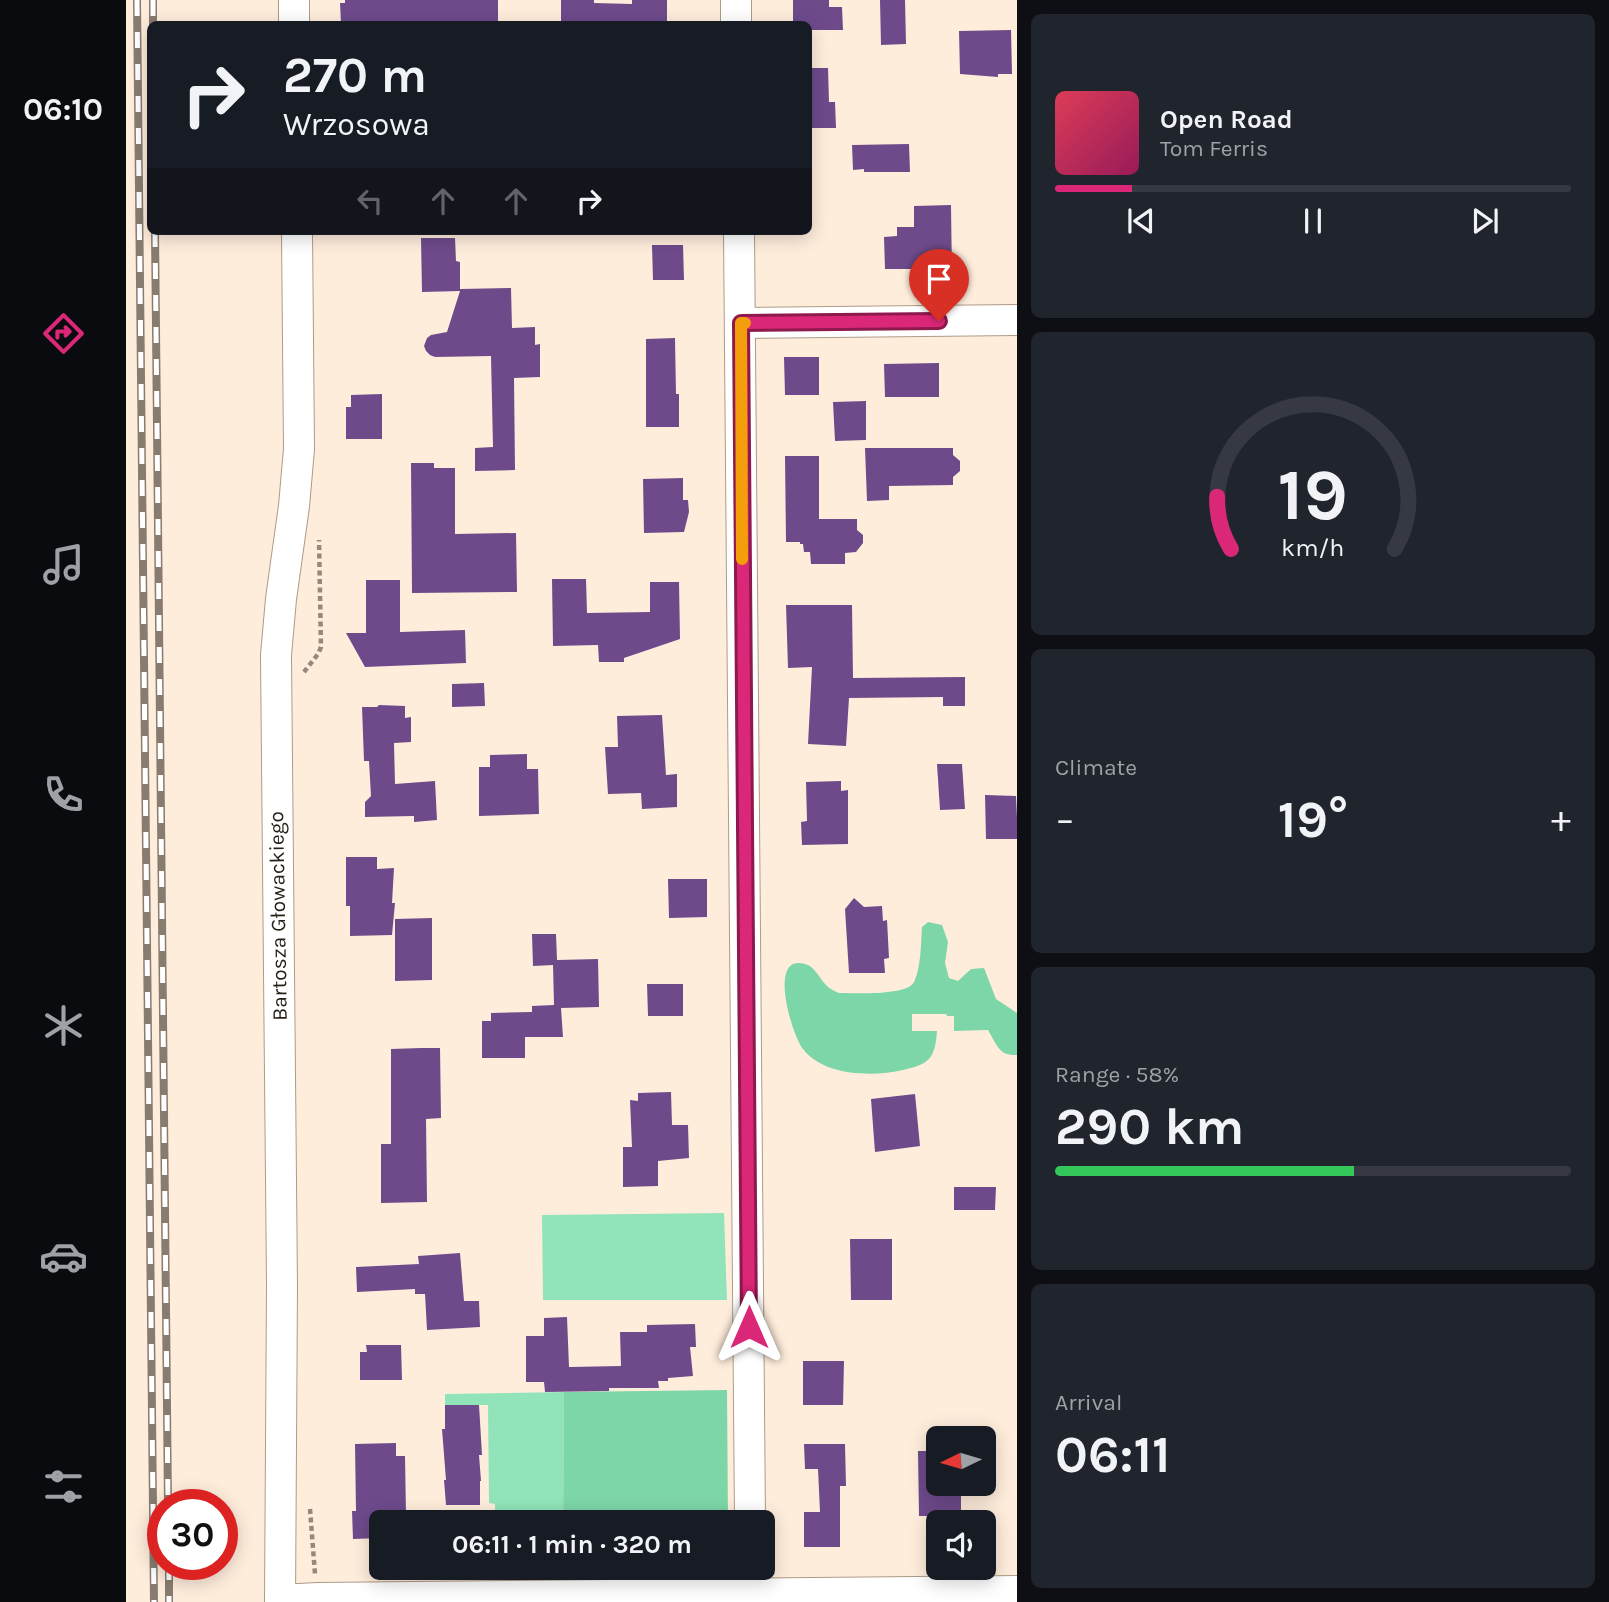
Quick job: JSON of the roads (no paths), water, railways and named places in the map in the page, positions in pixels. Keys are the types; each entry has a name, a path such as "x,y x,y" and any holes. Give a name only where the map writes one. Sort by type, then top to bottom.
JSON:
{"street":[{"path":"293,0 294,21"},
{"path":"736,0 736,21"},
{"name":"Bartosza Głowackiego","path":"280,1601 282,1272 276,655 299,449 297,235"},
{"path":"739,235 750,1510"},
{"path":"741,323 1017,320"},
{"path":"280,1601 751,1588 1017,1591"}],"railway":[{"path":"137,0 154,1602"},
{"path":"153,0 153,21"},
{"path":"155,235 168,1489"},
{"path":"169,1580 169,1602"}]}
